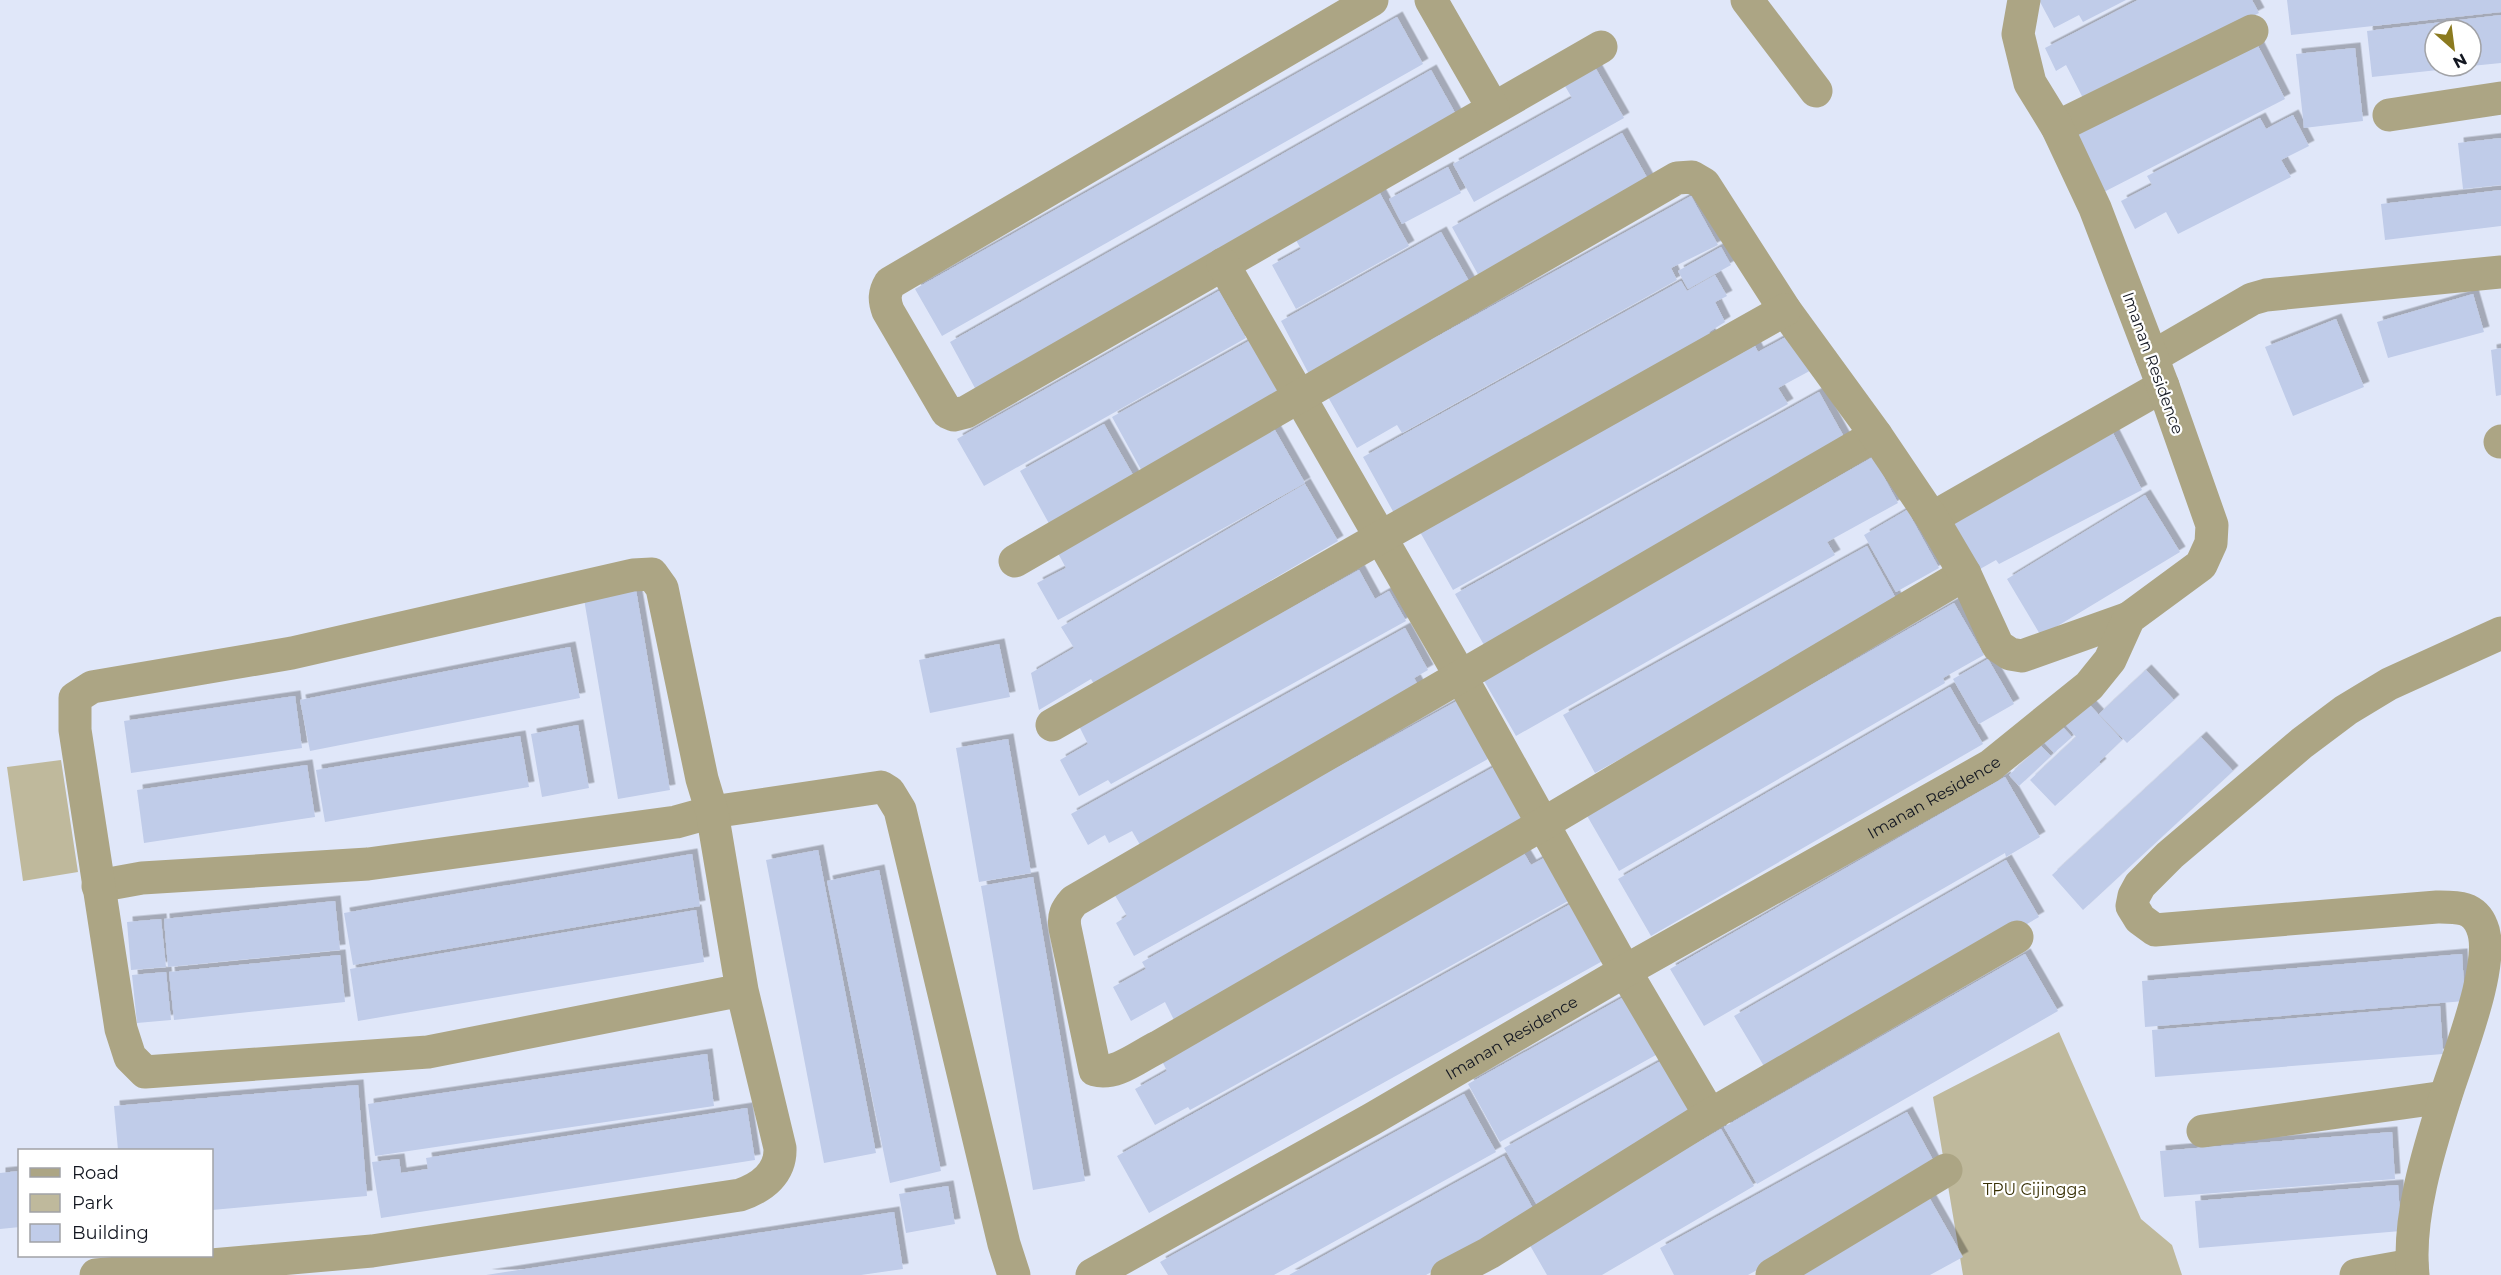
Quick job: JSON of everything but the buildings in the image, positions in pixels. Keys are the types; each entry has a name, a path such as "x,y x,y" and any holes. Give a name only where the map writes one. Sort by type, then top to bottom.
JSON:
{"street":[{"path":"1372,0 890,283 885,292 885,302 947,412 958,415 1601,47"},
{"path":"1431,0 1493,108"},
{"path":"1747,0 1816,91"},
{"name":"Imanan Residence","path":"1092,1275 1131,1266 1372,1119 1625,971 1990,766 2089,686 2110,660 2129,618 2201,565 2211,543 2212,525 2158,372 2095,208 2057,127 2030,83 2018,34 2024,0"},
{"path":"2057,127 2252,31"},
{"path":"2389,115 2501,98"},
{"path":"1015,561 1677,177 1692,177 1704,184 1785,310 1876,435 1932,518 1965,574 1998,646 2010,654 2022,656 2034,654 2129,618"},
{"path":"1223,264 1461,677 1625,971 1710,1114"},
{"path":"1932,518 2158,372 2259,297 2501,272"},
{"path":"1052,725 1785,310"},
{"path":"1876,435 1074,901 1067,909 1064,919 1065,928 1095,1070 1104,1073 1112,1071 1158,1047 1543,824 1965,574"},
{"path":"96,1275 372,1251 740,1195 765,1183 781,1161 780,1148 742,990 712,812 702,779 662,588 652,574 633,575 292,653 92,687 75,698 75,730 121,1029 130,1057 145,1072 428,1052 742,990"},
{"path":"2356,1275 2412,1270 2415,1215 2429,1151 2472,1015 2486,956 2483,928 2475,913 2460,906 2437,907 2155,930 2140,919 2132,906 2140,885 2170,855 2302,743 2346,710 2389,684 2501,633"},
{"path":"98,886 142,878 368,864 676,822 712,812 880,787 889,792 900,810 1004,1244 1014,1275"},
{"path":"1447,1275 1496,1264 1710,1114 2017,938"},
{"path":"2203,1131 2445,1097"},
{"path":"1772,1275 1946,1170"}],"green space":[{"path":"61,760 78,872 23,881 7,767"},
{"name":"TPU Cijingga","path":"2059,1032 2141,1219 2172,1245 2182,1275 1963,1275 1933,1097"}]}
